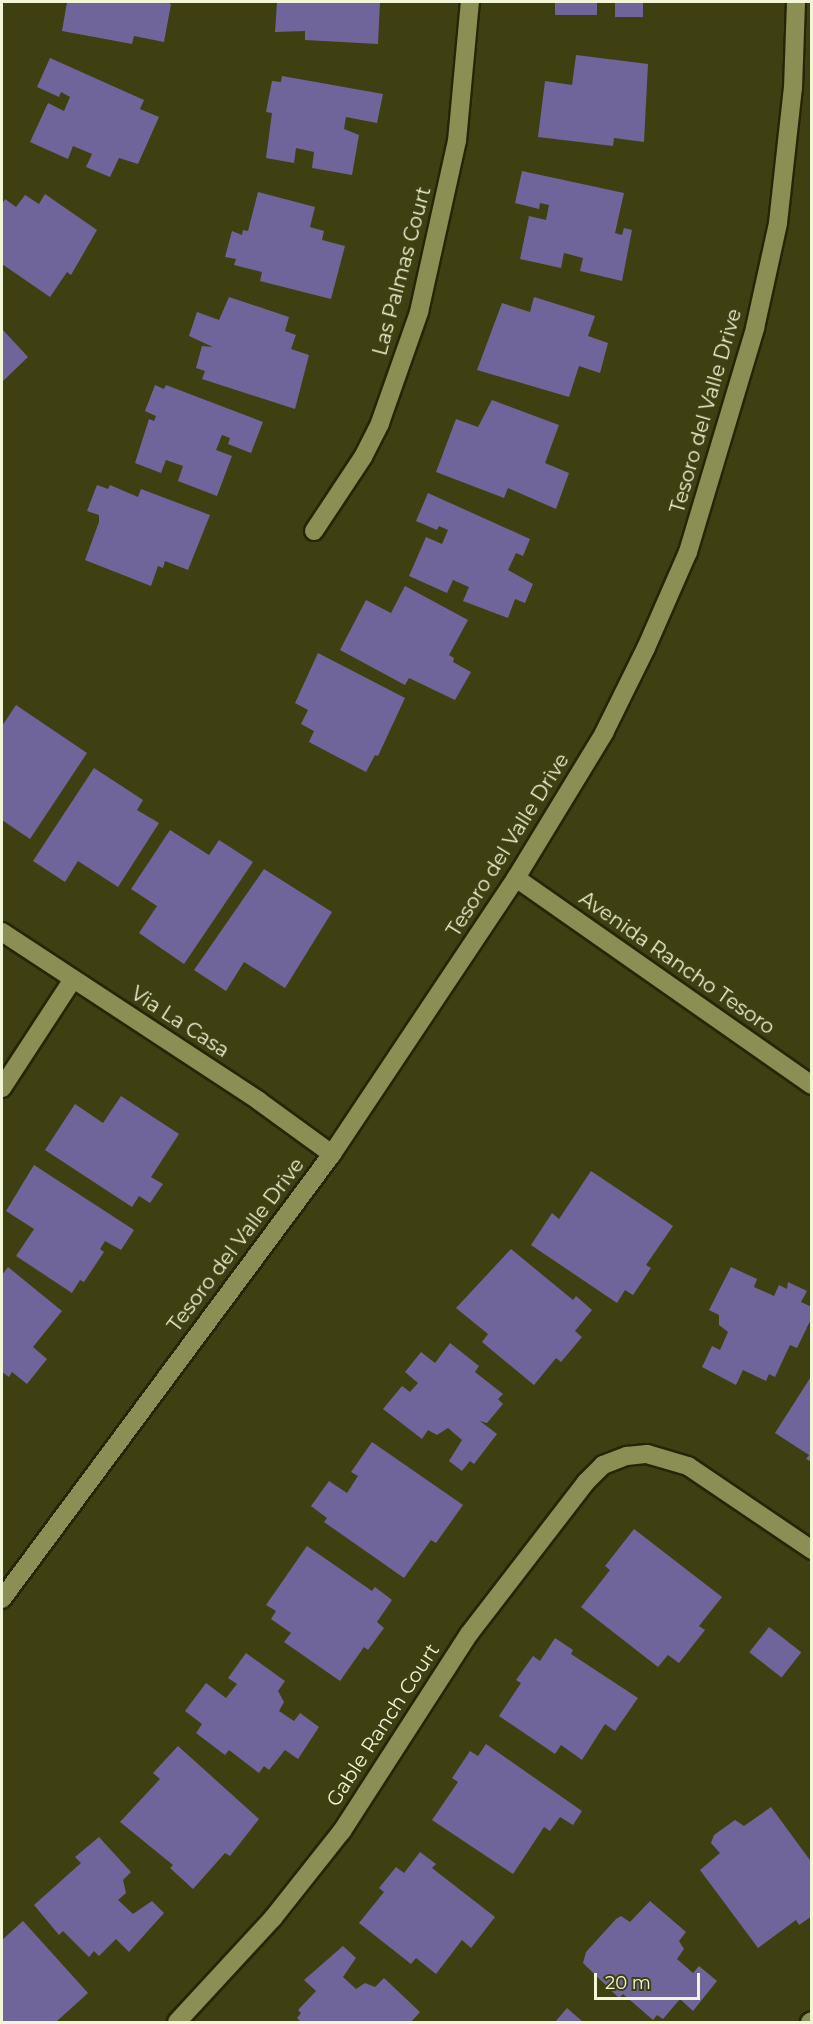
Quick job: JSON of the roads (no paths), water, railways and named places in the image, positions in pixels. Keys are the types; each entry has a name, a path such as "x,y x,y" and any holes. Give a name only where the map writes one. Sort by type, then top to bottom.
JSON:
{"street":[{"name":"Las Palmas Court","path":"314,531 363,457 380,423 419,312 457,141 470,2"},
{"name":"Tesoro del Valle Drive","path":"2,1599 332,1154 516,878 604,733 688,552 755,328 778,224 793,88 796,2"},
{"name":"Avenida Rancho Tesoro","path":"516,878 812,1085"},
{"name":"Via La Casa","path":"2,932 332,1154"},
{"path":"2,1088 73,978"},
{"name":"Gable Ranch Court","path":"177,2022 273,1918 342,1831 469,1634 586,1482 603,1466 627,1456 668,1458 696,1470 812,1550"}]}
